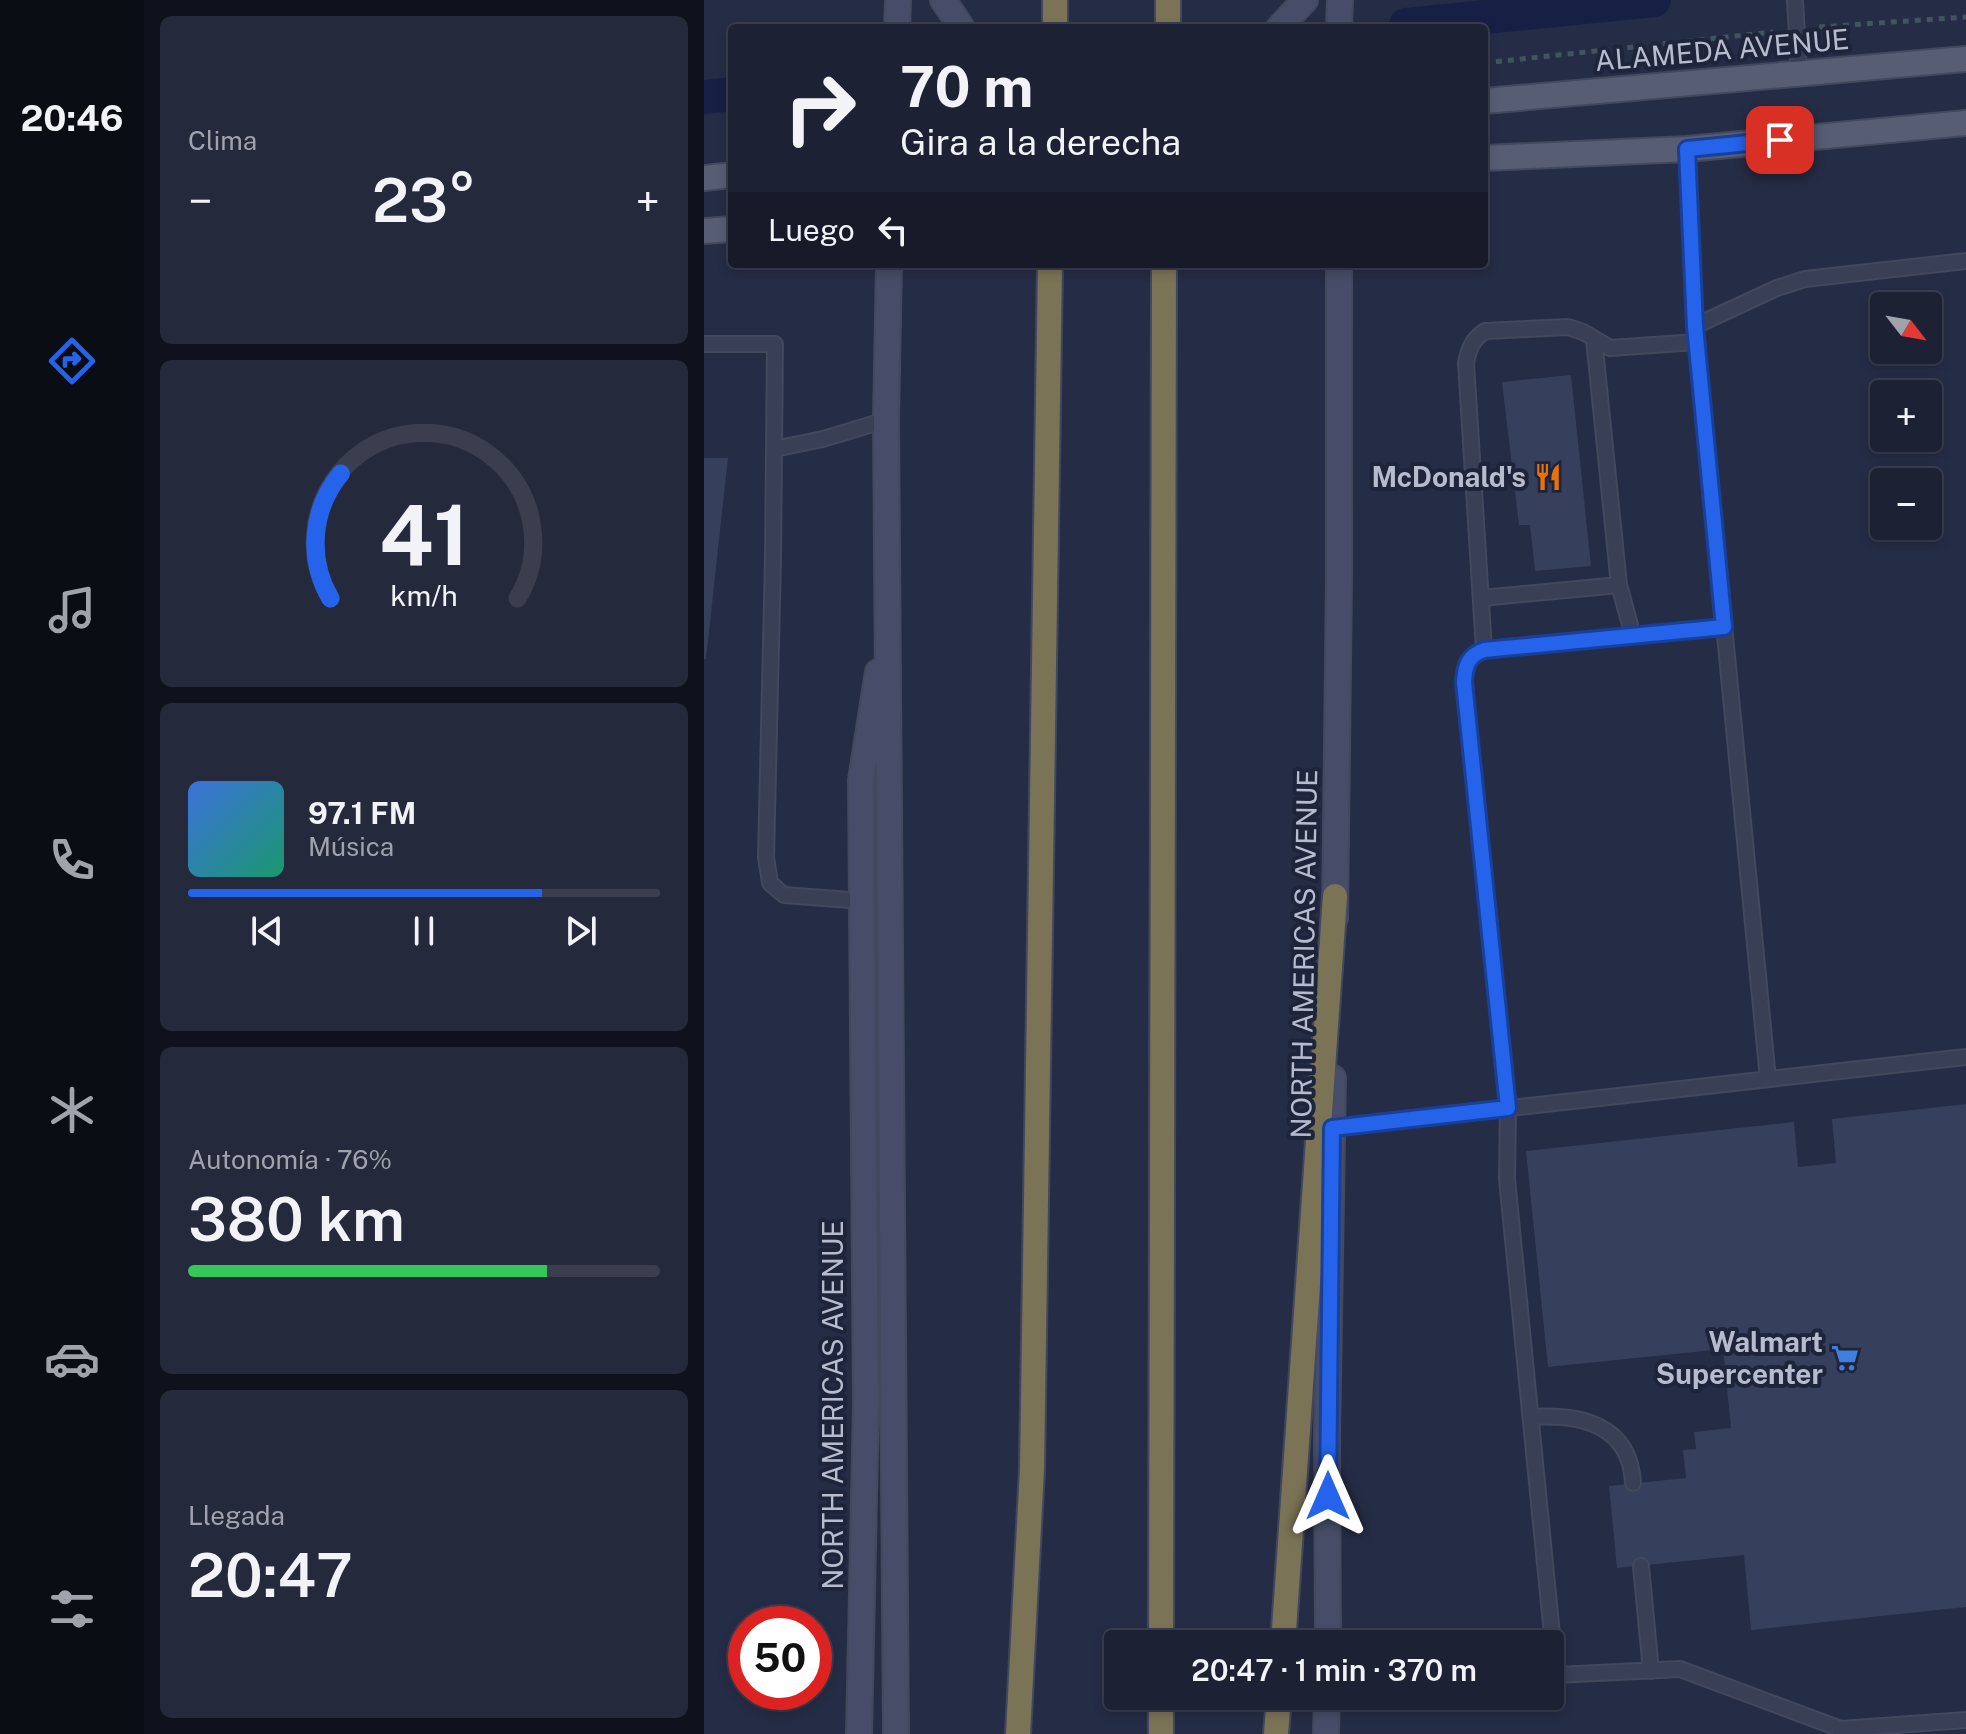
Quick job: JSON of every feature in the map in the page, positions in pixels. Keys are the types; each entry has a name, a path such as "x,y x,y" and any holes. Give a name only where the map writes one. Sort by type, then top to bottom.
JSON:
{"highway":[{"path":"1055,0 1055,24"},
{"path":"1168,0 1168,24"},
{"path":"1018,1734 1032,1469 1050,268"},
{"path":"1161,1630 1164,273"},
{"path":"1284,1630 1335,896"},
{"path":"1161,1710 1161,1734"},
{"path":"1276,1734 1278,1710"}],"main road":[{"path":"897,24 898,0"},
{"path":"943,0 959,24"},
{"path":"1283,24 1305,0"},
{"path":"1339,24 1340,0"},
{"name":"ALAMEDA AVENUE","path":"1488,101 1966,59"},
{"path":"1488,158 1687,149 1966,123"},
{"path":"704,178 728,175"},
{"path":"704,231 728,229"},
{"name":"NORTH AMERICAS AVENUE","path":"889,268 886,420 890,598 896,1734"},
{"name":"NORTH AMERICAS AVENUE","path":"1328,1630 1327,1437 1339,578 1339,268"},
{"name":"NORTH AMERICAS AVENUE","path":"859,1734 866,1404 861,780 890,598"},
{"path":"1326,1734 1327,1710"}],"lane":[{"path":"1795,0 1799,73"},
{"path":"1687,149 1695,326 1768,1079"},
{"path":"1695,326 1785,284 1805,279 1966,261"},
{"path":"1484,650 1466,363 1474,338 1485,331 1568,327 1610,348 1697,342"},
{"path":"1594,339 1619,585 1633,636"},
{"path":"704,344 775,344 766,857 770,883 784,895 863,901"},
{"path":"774,449 823,439 886,420"},
{"path":"1481,598 1619,585"},
{"path":"1549,1630 1507,1179 1508,1108 1464,682 1465,666 1473,654 1484,650 1724,627"},
{"path":"1332,1128 1966,1057"},
{"path":"1531,1417 1561,1415 1600,1426 1617,1440 1632,1464 1633,1483"},
{"path":"1641,1566 1651,1671"},
{"path":"1564,1675 1680,1669 1841,1729 1966,1720"}],"path":[{"path":"1488,63 1796,29 1966,17"}],"building":[{"name":"McDonald's","path":"1571,375 1591,566 1535,571 1530,525 1519,525 1502,382"},
{"path":"704,458 728,458 706,659 704,659"},
{"name":"Walmart Supercenter","path":"1966,1104 1966,1607 1751,1630 1744,1555 1617,1568 1609,1486 1686,1478 1683,1450 1696,1449 1694,1432 1731,1428 1723,1349 1548,1367 1526,1151 1794,1122 1798,1167 1836,1163 1832,1119"}],"waterway":[{"path":"1416,24 1654,0"},
{"path":"704,97 728,94"}],"place":[{"name":"McDonald's","path":"1548,477"},
{"name":"Walmart Supercenter","path":"1845,1358"}],"route":[{"path":"1328,1496 1332,1128 1508,1108 1464,682 1465,666 1473,654 1484,650 1724,627 1695,326 1687,149 1780,140"}]}
